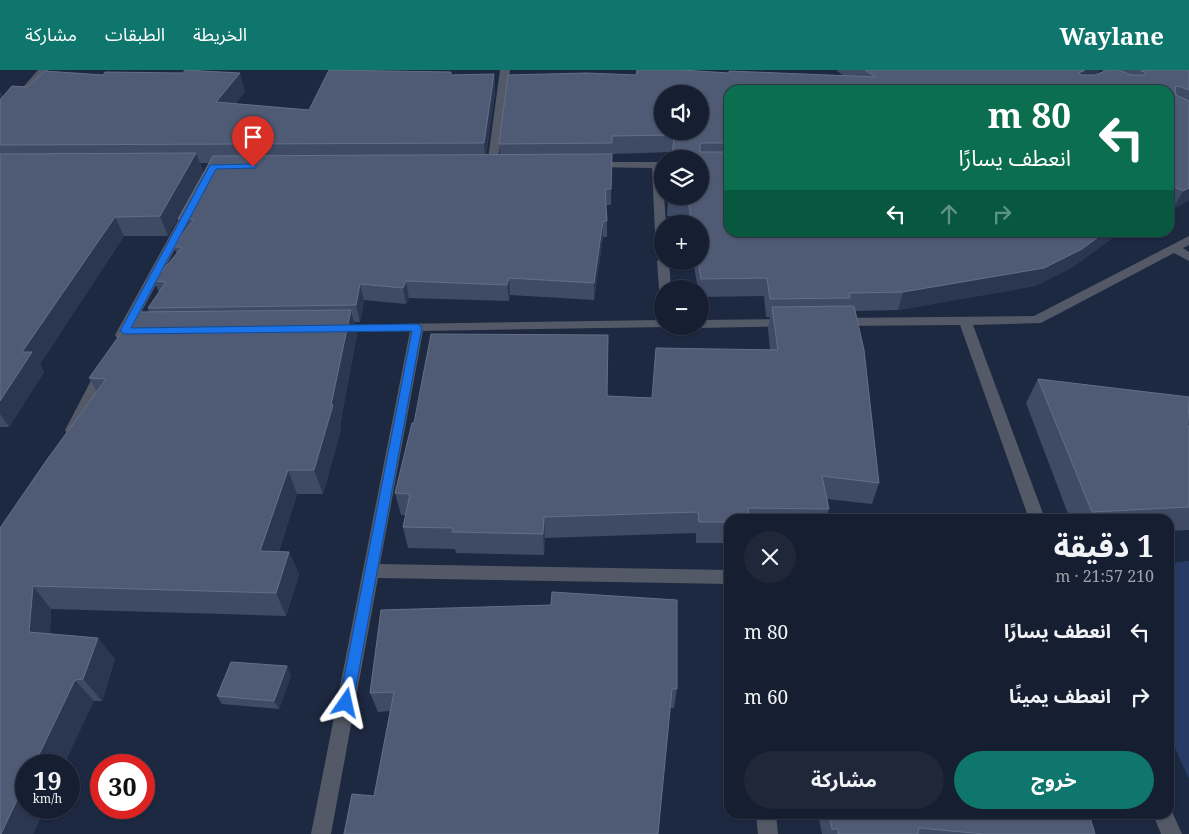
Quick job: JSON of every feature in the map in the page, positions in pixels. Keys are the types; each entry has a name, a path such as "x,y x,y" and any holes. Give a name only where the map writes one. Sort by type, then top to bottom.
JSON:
{"street":[{"path":"0,120 43,70"},
{"path":"492,166 505,70"},
{"path":"579,165 654,165"},
{"path":"65,444 199,193"},
{"path":"828,322 1036,320 1189,240"},
{"path":"1174,248 1189,257"},
{"path":"965,321 1035,514"},
{"path":"709,324 808,323"},
{"path":"320,329 654,324"},
{"path":"321,834 417,327"},
{"path":"125,331 144,331"},
{"path":"371,571 724,577"},
{"path":"766,819 768,834"},
{"path":"1165,819 1172,834"}],"shaded area":[{"path":"1189,561 1189,779 1174,746 1174,562"}],"building":[{"path":"185,70 240,73 216,102 309,110 329,70 451,72 451,75 494,74 484,143 0,145 0,100 12,86 27,87 45,71 103,75 105,72 183,73"},
{"path":"637,70 682,70 876,77 865,70 1085,70 1079,73 1081,75 1095,75 1108,70 1119,70 1131,75 1145,75 1146,73 1140,70 1189,70 1189,90 1178,86 1175,87 1176,95 1189,101 1189,188 1183,191 1174,186 1174,85 724,85 724,143 702,143 700,150 673,150 674,140 709,140 709,85 654,85 654,135 612,136 612,143 499,144 508,75 586,73 636,75"},
{"path":"709,152 724,152 724,237 1098,237 1082,249 1044,268 903,292 849,293 850,298 770,299 767,278 701,279 700,270 709,270 709,215 690,215 689,205 709,205"},
{"path":"196,153 160,216 115,217 22,352 32,352 0,401 0,154"},
{"path":"612,154 611,189 605,189 607,221 603,221 594,283 509,278 507,285 406,281 403,288 360,284 356,305 148,308 166,282 154,281 182,247 174,247 194,219 178,219 213,156"},
{"path":"854,306 864,350 879,483 822,476 829,509 748,508 749,514 724,514 724,522 699,522 698,512 544,517 543,534 452,532 453,528 403,527 410,494 395,493 412,423 414,423 431,334 608,335 607,396 652,398 656,348 778,350 772,307"},
{"path":"351,310 331,405 333,405 314,470 288,470 260,551 289,552 276,593 33,586 29,632 98,638 83,679 75,680 39,754 15,754 15,804 0,834 0,528 106,379 89,378 136,312"},
{"path":"1038,379 1189,397 1189,507 1092,512"},
{"path":"552,592 677,600 677,689 672,689 658,834 344,834 352,794 374,796 394,692 370,693 381,610 551,605"},
{"path":"231,662 287,666 274,701 217,696"},
{"path":"830,819 1090,819 1095,834 984,834 919,828 918,834 838,834 838,829 832,829"}],"route":[{"path":"253,167 213,167 125,331 417,327 346,703"}]}
